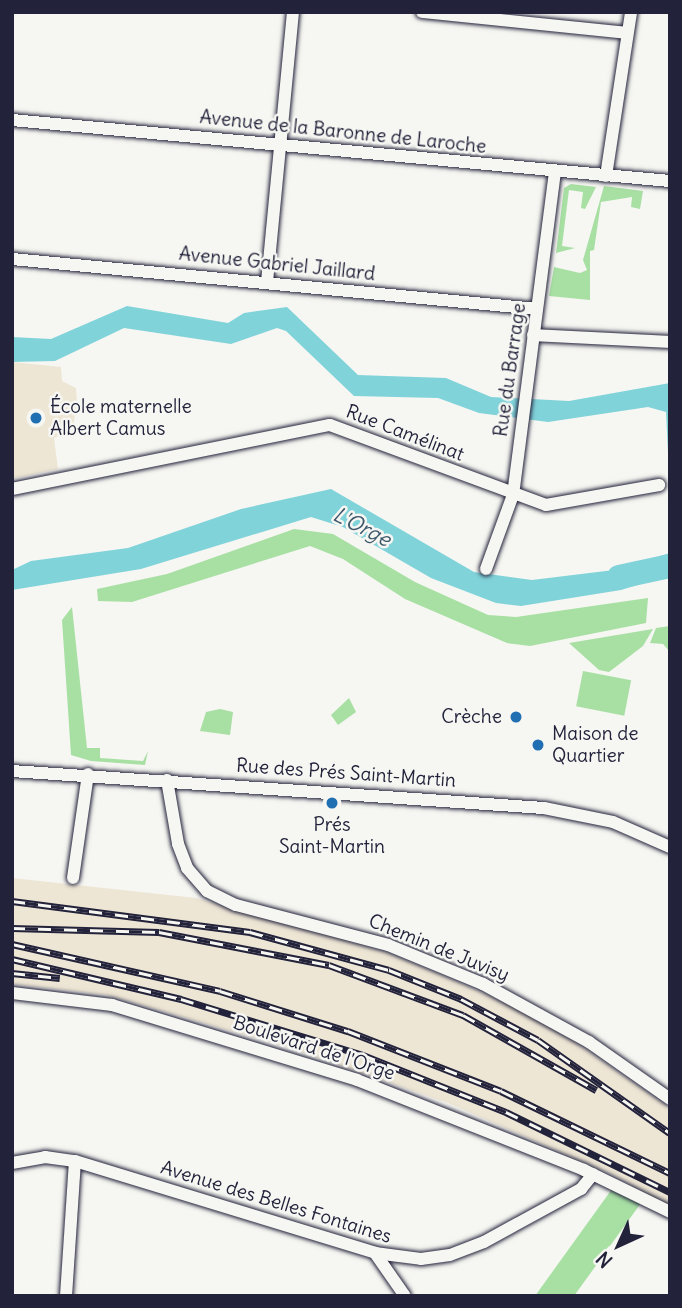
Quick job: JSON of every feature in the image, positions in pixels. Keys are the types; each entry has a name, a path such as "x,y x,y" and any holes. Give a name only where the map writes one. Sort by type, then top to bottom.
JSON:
{"street":[{"path":"267,282 293,12"},
{"path":"422,12 627,33"},
{"path":"606,176 631,12"},
{"name":"Avenue de la Baronne de Laroche","path":"12,120 670,181"},
{"name":"Rue du Barrage","path":"486,569 513,495 555,172"},
{"name":"Avenue Gabriel Jaillard","path":"12,258 537,309"},
{"path":"533,335 670,342"},
{"name":"Rue Camélinat","path":"12,489 330,425 546,505 659,485"},
{"name":"Rue des Prés Saint-Martin","path":"12,771 88,774 544,808 613,822 670,847"},
{"path":"74,878 88,774"},
{"name":"Chemin de Juvisy","path":"167,780 178,844 187,867 207,891 236,905 388,945 473,980 557,1022 670,1099"},
{"name":"Boulevard de l'Orge","path":"12,993 112,1005 345,1076 593,1174"},
{"name":"Avenue des Belles Fontaines","path":"12,1163 45,1157 75,1161 401,1259 450,1255 582,1189 593,1174"},
{"path":"66,1296 75,1161"},
{"path":"593,1174 670,1212"},
{"path":"375,1253 405,1296"}],"shaded area":[{"path":"12,362 61,367 62,381 76,388 77,401 73,428 54,438 58,469 12,479"},
{"path":"12,878 196,898 389,953 509,1004 572,1040 670,1108 670,1207 613,1175 448,1103 283,1046 107,995 12,984"}],"green space":[{"path":"571,184 596,187 585,209 581,208 583,192 569,190 562,246 575,248 556,253 564,188"},
{"path":"604,186 643,191 640,209 631,207 632,197 601,202 594,250 590,251 590,300 549,296 554,267 580,273 587,270 583,260"},
{"path":"294,529 333,534 415,582 488,615 516,617 648,598 646,623 530,646 507,643 405,599 343,559 310,546 132,602 98,601 97,589 167,574"},
{"path":"72,607 87,748 100,748 100,758 143,761 148,751 145,765 91,761 71,755 62,620"},
{"path":"670,626 670,652 663,644 650,643 656,628"},
{"path":"653,629 643,646 609,672 599,670 569,643"},
{"path":"583,671 631,680 624,716 576,706"},
{"path":"349,698 356,712 338,725 331,715"},
{"path":"220,709 233,712 230,735 200,731 206,712"},
{"path":"612,1189 641,1203 574,1296 535,1296"}],"water":[{"path":"127,306 228,323 244,313 287,307 358,375 446,378 491,397 569,401 670,383 670,493 666,412 648,407 548,422 479,413 438,398 354,396 286,331 277,328 231,344 124,328 55,361 12,362 12,337 51,339"},
{"name":"L'Orge","path":"331,489 474,572 532,580 614,570 670,553 670,562 654,566 644,583 621,590 521,606 496,603 431,578 343,527 311,517 141,569 12,590 12,570 31,561 128,548 241,509"}],"waterway":[{"name":"L'Orge","path":"619,577 670,566"}],"railway":[{"path":"12,901 250,932 389,970 461,999 538,1040 670,1133"},
{"path":"12,928 159,932 329,965 463,1015 596,1090"},
{"path":"12,944 220,991 348,1031 501,1091 670,1173"},
{"path":"12,959 181,999 363,1055 506,1112 670,1192"},
{"path":"12,973 60,978"}],"place":[{"name":"École maternelle Albert Camus","path":"36,418"},
{"name":"Crèche","path":"516,717"},
{"name":"Maison de Quartier","path":"538,745"},
{"name":"Prés Saint-Martin","path":"332,803"}]}
